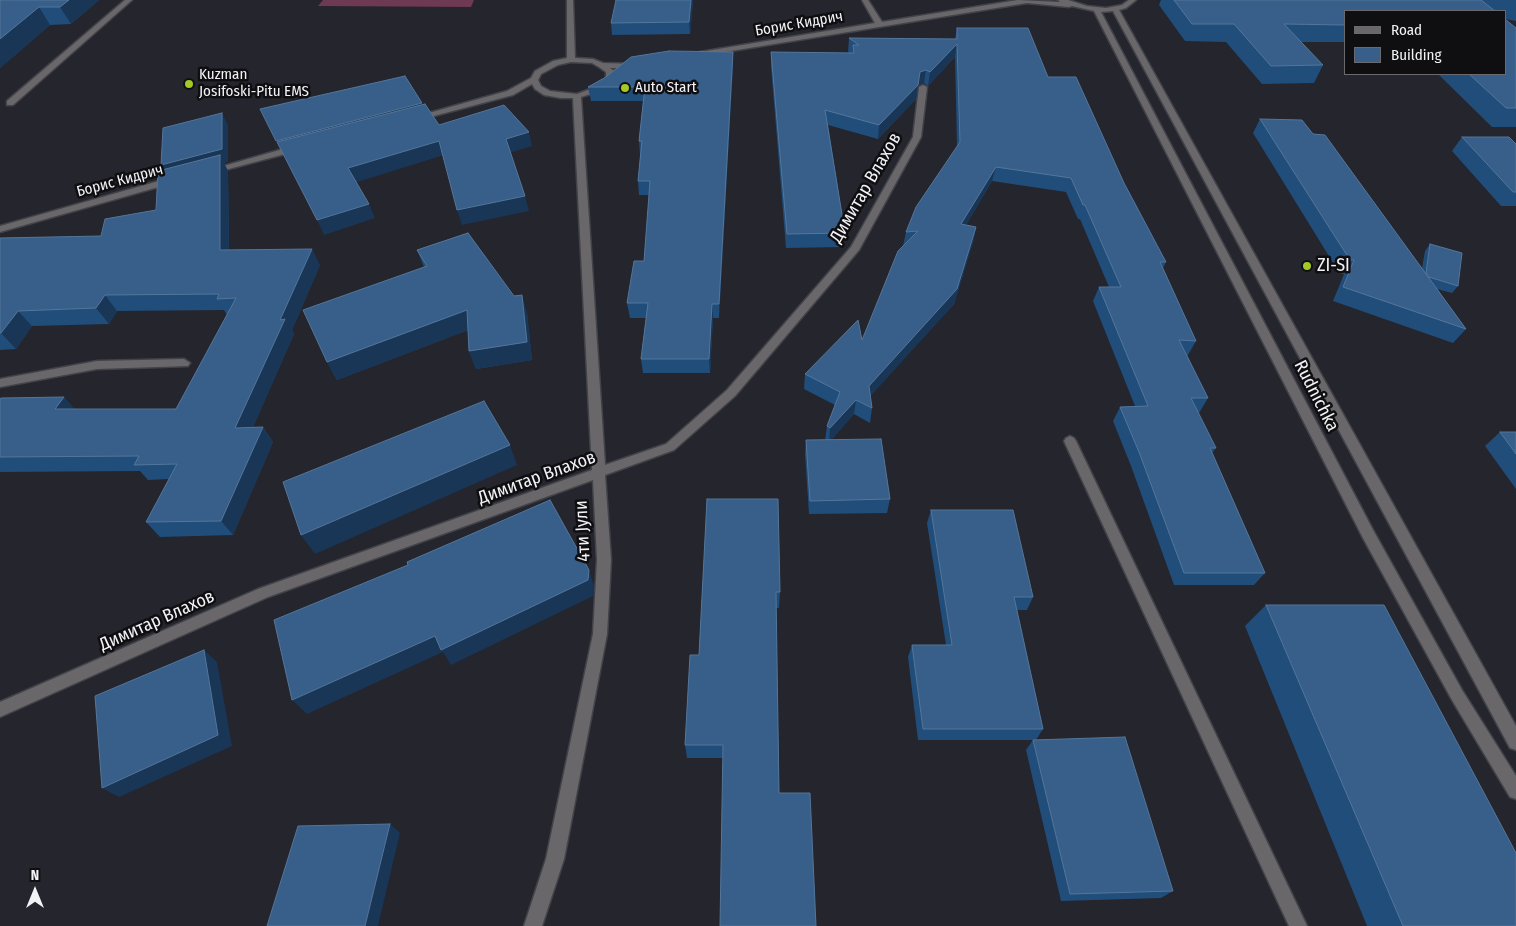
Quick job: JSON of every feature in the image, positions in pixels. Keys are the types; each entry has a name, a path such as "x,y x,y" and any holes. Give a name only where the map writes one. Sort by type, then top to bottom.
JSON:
{"street":[{"path":"10,103 130,0"},
{"path":"570,0 571,60"},
{"path":"866,0 879,24"},
{"name":"Борис Кидрич","path":"695,55 1030,0 1075,6"},
{"path":"1061,0 1075,6 1097,10 1115,9 1133,0"},
{"name":"Rudnichka","path":"1115,9 1516,742"},
{"name":"Rudnichka","path":"1097,10 1368,534 1457,695 1516,791"},
{"path":"404,121 510,93 534,80 544,68 556,63 571,60 637,66 610,80 604,86 578,96 510,93"},
{"path":"602,64 610,71 610,80"},
{"path":"534,80 538,87 547,94"},
{"name":"Димитар Влахов","path":"0,710 263,593 598,475 670,447 731,393 855,248 916,137 923,87"},
{"name":"4ти Јули","path":"533,926 555,859 600,634 604,560 578,96"},
{"path":"202,173 308,146"},
{"name":"Борис Кидрич","path":"0,229 183,178"},
{"path":"0,383 97,365 184,363"},
{"path":"1070,441 1298,926"}],"shaded area":[{"path":"323,0 474,0 471,7 318,6"}],"building":[{"path":"0,0 69,0 60,7 39,7 0,39"},
{"path":"616,0 691,0 689,22 611,23"},
{"path":"1174,0 1481,0 1494,10 1344,10 1344,25 1284,24 1323,65 1271,66 1234,24 1192,24"},
{"path":"1506,20 1516,28 1516,108 1506,108 1470,75 1506,75"},
{"path":"957,28 1028,28 1048,77 1076,77 1124,183 1166,262 1160,262 1196,341 1179,340 1208,398 1191,398 1216,448 1210,448 1265,573 1184,573 1139,452 1120,407 1148,406 1099,287 1121,287 1071,178 996,167 961,224 976,227 957,289 869,386 872,408 856,400 830,428 827,426 840,392 805,374 858,320 862,340 898,251 918,231 906,232 916,207 960,142 957,44 930,72 926,70 920,72 918,85 879,125 825,110 845,233 787,234 771,52 854,53 853,45 859,45 849,38 957,39"},
{"path":"669,51 733,52 719,304 712,304 709,359 641,359 648,303 627,303 634,261 644,261 650,181 638,181 642,141 639,141 645,87 588,87 606,77 631,57"},
{"path":"405,76 422,103 276,141 260,109"},
{"path":"425,104 439,125 504,105 529,132 506,139 525,196 457,210 439,141 348,168 369,204 317,220 277,142"},
{"path":"222,113 222,149 161,165 163,128"},
{"path":"1260,119 1302,120 1313,134 1325,135 1466,329 1343,287 1354,260 1350,260"},
{"path":"1462,137 1509,137 1516,144 1516,192 1513,192"},
{"path":"220,155 220,250 312,249 280,320 285,319 235,428 263,427 221,521 146,522 177,464 134,465 139,456 0,457 0,399 64,397 55,409 176,409 236,298 217,299 219,294 105,295 96,308 18,311 0,333 0,238 101,236 105,219 156,210 158,171"},
{"path":"468,233 514,296 522,295 527,342 469,351 467,310 327,362 303,310 427,266 417,250"},
{"path":"1430,244 1462,253 1458,286 1429,277 1426,273"},
{"path":"484,401 510,445 301,535 283,482"},
{"path":"1500,432 1516,432 1516,454"},
{"path":"881,439 890,499 810,501 806,440"},
{"path":"707,499 778,499 780,592 776,592 779,793 810,793 816,926 720,926 723,745 685,745 690,655 699,655"},
{"path":"550,500 589,570 588,580 441,650 435,636 292,700 274,620 408,565 407,562"},
{"path":"931,510 1013,510 1033,597 1014,597 1043,729 923,729 912,645 952,645"},
{"path":"1266,605 1384,605 1516,853 1516,926 1403,926"},
{"path":"204,650 218,735 102,788 95,696"},
{"path":"1125,737 1173,891 1070,894 1033,740"},
{"path":"390,824 365,926 267,926 298,826"}],"place":[{"name":"Kuzman Josifoski-Pitu EMS","path":"189,84"},
{"name":"Auto Start","path":"625,88"},
{"name":"ZI-SI","path":"1307,266"}]}
